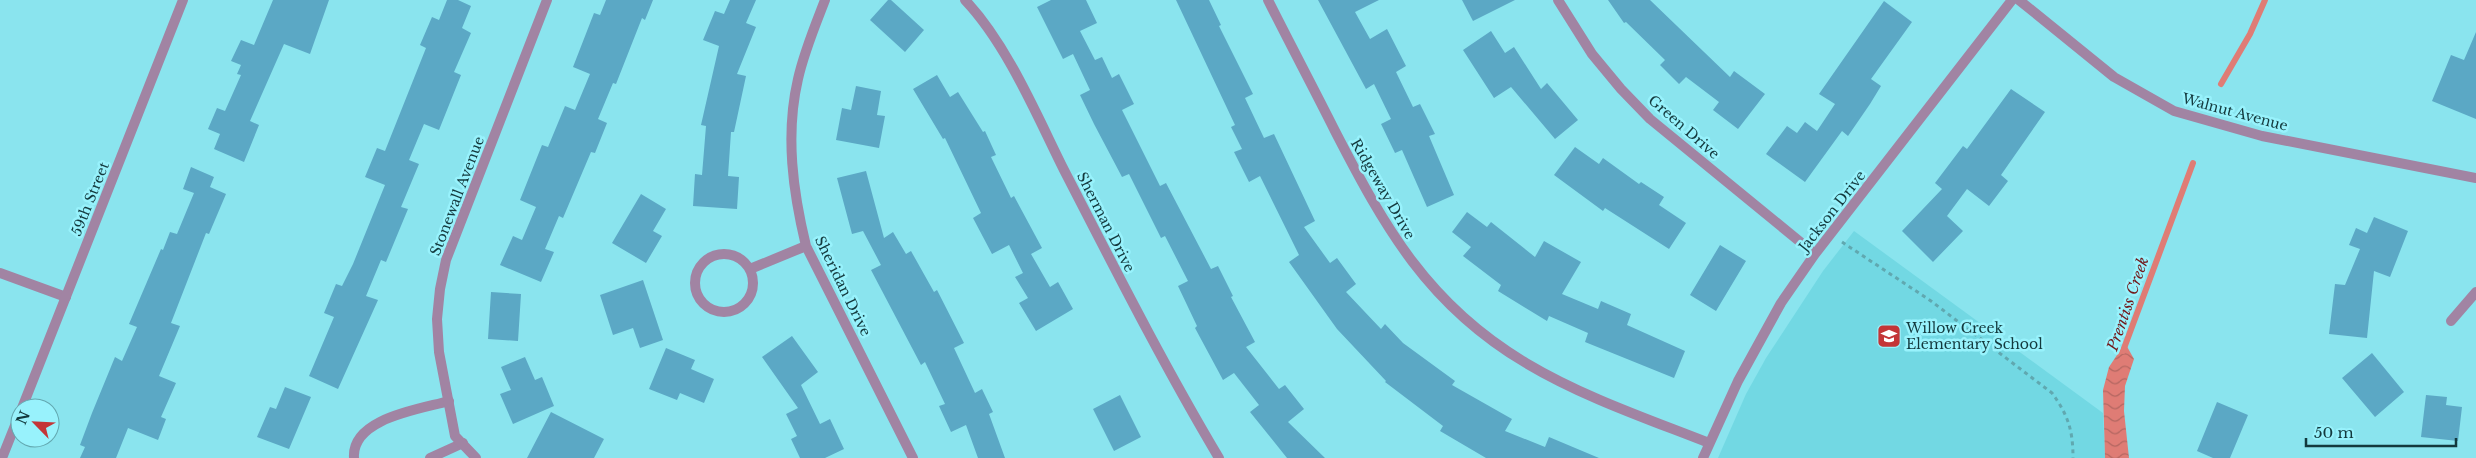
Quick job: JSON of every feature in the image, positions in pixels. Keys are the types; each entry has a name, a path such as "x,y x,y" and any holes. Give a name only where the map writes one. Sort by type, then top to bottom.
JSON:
{"street":[{"name":"59th Street","path":"26,398 183,0"},
{"name":"Stonewall Avenue","path":"476,458 455,436 439,352 437,319 440,289 446,260 547,0"},
{"name":"Sheridan Drive","path":"825,0 800,69 791,124 794,181 806,246 913,458"},
{"name":"Sherman Drive","path":"965,0 997,42 1024,90 1155,349 1219,458"},
{"name":"Ridgeway Drive","path":"1268,0 1370,199 1407,256 1446,301 1496,343 1547,376 1709,443"},
{"name":"Green Drive","path":"1558,0 1592,54 1644,113 1815,254"},
{"name":"Jackson Drive","path":"1703,458 1758,342 1781,303 1830,234 2012,0"},
{"name":"Walnut Avenue","path":"2019,0 2114,77 2174,111 2262,136 2476,178"},
{"path":"750,269 806,246"},
{"path":"717,254 736,256 745,261 750,269 754,288 750,297 736,310 727,312 709,308 697,293 695,283 697,274 708,258 717,254"},
{"path":"0,273 66,297"},
{"path":"2451,321 2476,292"},
{"path":"354,458 353,451 361,438 374,424 390,417 450,406"},
{"path":"2,458 10,438"},
{"path":"430,458 463,443"}],"path":[{"path":"1830,234 1916,291 2052,393 2065,411 2070,426 2073,458"}],"shaded area":[{"name":"Willow Creek Elementary School","path":"1854,231 2103,413 2105,458 1718,458 1746,394 1766,358 1823,271"}],"water":[{"path":"2125,343 2134,359 2125,386 2124,411 2129,458 2105,458 2103,390 2109,367"}],"building":[{"path":"273,0 329,0 310,54 284,44 250,121 259,125 244,162 214,149 220,134 208,129 217,108 225,111 241,75 237,74 241,65 231,61 241,40 254,45"},
{"path":"447,0 458,0 471,6 462,28 471,33 454,72 461,75 439,130 424,124 409,160 419,164 401,207 408,209 386,262 381,260 366,296 378,300 338,389 309,376 334,317 324,313 336,284 342,286 353,264 385,185 365,177 377,148 385,151 426,48 420,45 432,17 439,20"},
{"path":"606,0 653,0 645,20 642,18 616,84 613,83 598,119 607,123 595,153 591,152 563,218 559,216 545,249 554,252 541,282 500,265 513,236 522,240 536,207 520,200 542,145 548,147 565,106 575,110 590,74 573,67 594,13 600,15"},
{"path":"730,0 756,0 746,23 756,27 737,74 746,76 734,132 731,132 728,176 739,177 737,209 693,206 695,174 702,175 706,126 701,125 719,46 703,40 715,11 724,14"},
{"path":"888,0 891,0 924,30 905,52 870,20"},
{"path":"1051,0 1086,0 1097,23 1080,31 1095,60 1102,57 1112,78 1119,74 1134,104 1122,110 1160,186 1166,183 1211,269 1218,266 1233,296 1231,297 1255,342 1246,347 1279,389 1285,385 1304,409 1288,422 1325,458 1287,458 1250,412 1259,405 1234,373 1223,380 1195,328 1197,326 1178,286 1188,281 1165,236 1161,238 1129,174 1122,177 1094,124 1080,95 1090,90 1073,54 1063,59 1037,7"},
{"path":"1176,0 1209,0 1221,25 1219,26 1253,94 1245,98 1264,138 1274,134 1315,221 1304,227 1330,263 1337,258 1356,284 1346,292 1381,329 1385,324 1403,343 1455,381 1452,385 1512,419 1505,431 1545,447 1549,437 1599,458 1486,458 1440,431 1443,426 1385,382 1337,329 1289,262 1299,255 1260,176 1249,182 1234,152 1242,149 1231,127 1235,125"},
{"path":"1318,0 1379,0 1355,12 1370,39 1387,29 1406,66 1396,72 1413,107 1420,104 1435,134 1429,136 1454,195 1427,207 1402,150 1395,153 1381,124 1391,119 1374,84 1366,89"},
{"path":"1462,0 1515,0 1473,21"},
{"path":"1608,0 1650,0 1730,77 1734,71 1765,94 1738,129 1713,110 1719,102 1686,77 1679,84 1660,65 1665,60 1626,22 1624,23"},
{"path":"1884,1 1912,22 1871,79 1881,86 1870,104 1848,136 1842,131 1805,182 1766,154 1787,126 1797,133 1805,122 1817,131 1835,104 1819,94"},
{"path":"1491,31 1505,53 1514,47 1541,89 1547,83 1578,120 1555,139 1511,87 1494,98 1463,50"},
{"path":"2476,32 2476,119 2432,101 2451,55 2464,60"},
{"path":"937,75 950,97 958,92 983,132 985,131 996,155 991,157 1011,198 1014,196 1042,248 1031,254 1050,287 1058,282 1073,309 1036,331 1019,303 1028,298 1015,277 1023,273 1009,245 992,254 973,218 981,213 945,138 943,139 913,89"},
{"path":"856,86 881,91 877,115 885,116 879,148 836,140 842,108 851,110"},
{"path":"2011,89 2045,112 2001,175 2008,181 1989,206 1967,189 1947,216 1963,231 1933,262 1902,231 1942,189 1935,183 1963,146 1967,149"},
{"path":"1575,147 1599,164 1603,158 1639,184 1641,182 1664,197 1659,205 1686,223 1669,249 1605,208 1603,211 1554,175"},
{"path":"191,167 214,177 210,187 226,194 209,234 206,233 171,323 180,326 159,376 176,383 161,417 166,419 158,440 128,428 116,458 80,458 85,447 80,445 115,357 122,361 137,327 129,324 161,249 163,250 170,232 177,234 194,193 183,189"},
{"path":"866,171 884,238 893,232 906,254 911,251 934,292 937,290 964,343 954,348 975,393 982,389 993,412 989,414 1005,458 978,458 966,425 951,432 939,406 945,404 925,362 921,365 871,270 881,265 863,231 852,234 837,178"},
{"path":"641,194 666,209 653,231 662,236 646,263 612,243"},
{"path":"1467,212 1487,227 1491,222 1535,257 1544,241 1581,262 1562,294 1598,309 1601,301 1631,314 1627,325 1685,351 1674,378 1585,342 1588,333 1549,316 1547,321 1498,291 1501,285 1463,256 1471,247 1452,232"},
{"path":"2374,217 2408,231 2390,277 2374,271 2367,338 2329,334 2335,284 2345,285 2360,249 2349,245 2356,228 2367,233"},
{"path":"1720,245 1746,261 1716,311 1690,295"},
{"path":"643,280 663,340 640,348 633,328 613,335 600,295"},
{"path":"491,292 521,294 518,341 488,339"},
{"path":"792,336 818,372 801,385 820,424 830,419 844,449 825,458 800,458 791,439 797,436 786,414 798,408 762,357"},
{"path":"666,348 695,360 691,369 714,379 704,403 680,393 677,400 649,389"},
{"path":"2372,353 2404,392 2375,417 2342,378"},
{"path":"525,357 535,380 542,377 554,406 513,424 500,394 511,390 501,367"},
{"path":"285,387 311,397 289,449 257,437 270,407 276,409"},
{"path":"1120,395 1141,437 1114,451 1093,409"},
{"path":"2426,395 2447,397 2446,405 2462,407 2458,441 2421,437"},
{"path":"2217,402 2248,415 2230,458 2213,458 2197,451"},
{"path":"551,412 604,439 594,458 527,458"}],"waterway":[{"name":"Prentiss Creek","path":"2221,84 2250,34 2265,0"},
{"name":"Prentiss Creek","path":"2123,351 2193,163"}],"place":[{"name":"Willow Creek Elementary School","path":"1889,336"}]}
